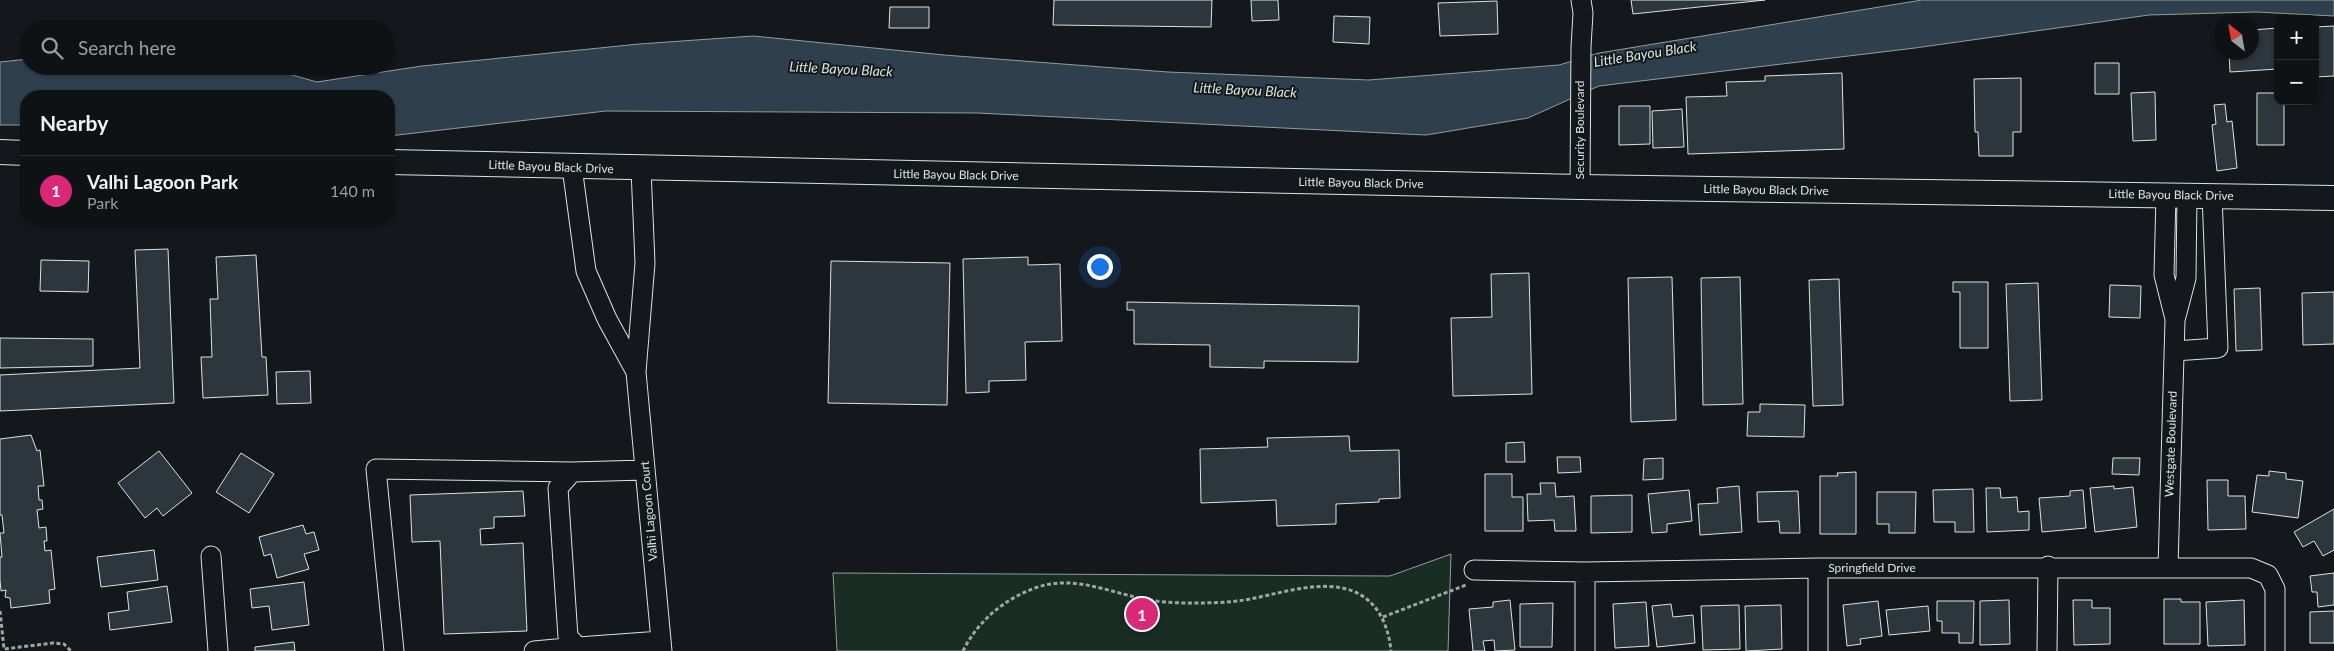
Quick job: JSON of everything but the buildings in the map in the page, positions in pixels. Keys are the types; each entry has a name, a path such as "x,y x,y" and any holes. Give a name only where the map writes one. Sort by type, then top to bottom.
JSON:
{"main road":[{"path":"0,152 20,153"},
{"name":"Little Bayou Black Drive","path":"395,162 641,169 1580,187 2334,198"}],"street":[{"name":"Security Boulevard","path":"1580,187 1581,47 1584,4"},
{"name":"Valhi Lagoon Court","path":"572,167 586,271 607,319 636,372"},
{"name":"Valhi Lagoon Court","path":"641,169 645,263 636,372 662,646"},
{"name":"Westgate Boulevard","path":"2168,567 2175,320 2186,278 2176,195"},
{"path":"2174,350 2218,348 2212,195"},
{"path":"394,651 376,469 572,472 645,470"},
{"path":"572,472 558,488 568,637 578,647"},
{"path":"211,556 218,651"},
{"path":"2047,651 2048,566"},
{"name":"Springfield Drive","path":"1471,577 1585,572 1818,568 2048,566 2251,568 2268,575 2275,589 2275,651"},
{"path":"1818,568 1818,651"},
{"path":"1585,572 1585,651"},
{"path":"534,651 578,647 662,646"}],"path":[{"path":"1383,617 1471,577"},
{"path":"963,651 968,639 995,609 1036,588 1062,583 1083,583 1133,597 1188,603 1238,601 1304,587 1344,589 1359,594 1373,605 1383,617 1391,651"},
{"path":"0,611 4,650 64,644 71,651"}],"green space":[{"path":"1451,554 1448,651 837,651 833,573 1390,576"}],"water":[{"name":"Little Bayou Black","path":"1922,0 2334,0 2334,16 2256,12 2149,15 1915,48 1599,86 1528,118 1426,135 977,113 606,111 395,135 395,90 20,90 20,125 0,125 0,62 20,60 20,75 292,75 317,82 363,75 395,75 395,70 422,66 639,44 753,36 944,55 1168,72 1369,80 1559,65 1599,53"}],"place":[{"name":"Valhi Lagoon Park","path":"1142,614"}]}
